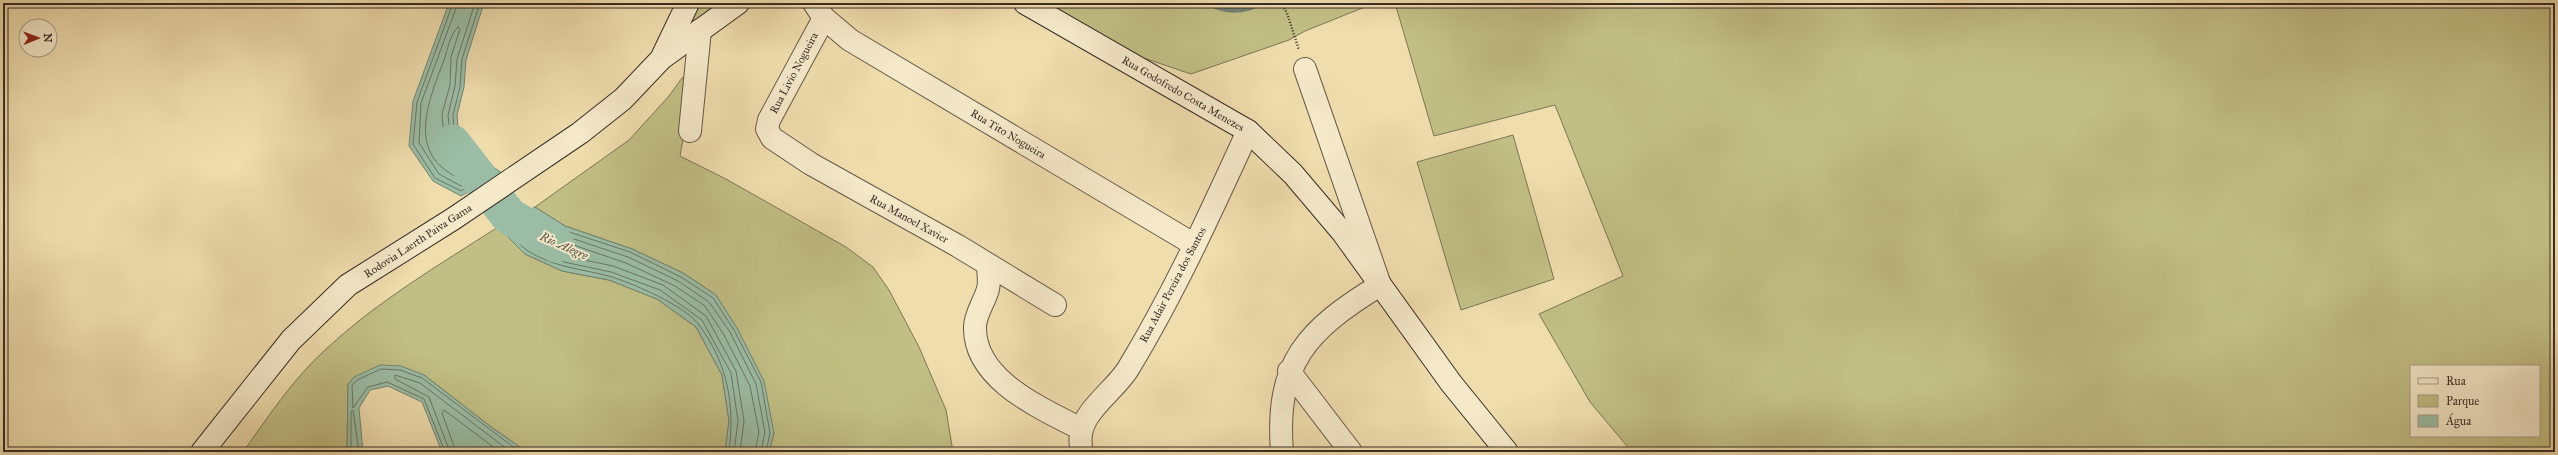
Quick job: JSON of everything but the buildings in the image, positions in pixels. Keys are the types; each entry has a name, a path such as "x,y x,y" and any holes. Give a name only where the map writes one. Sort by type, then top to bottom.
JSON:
{"street":[{"name":"Rodovia Laerth Paiva Gama","path":"662,58 688,3"},
{"name":"Rodovia Laerth Paiva Gama","path":"202,452 291,340 348,285 536,165 623,99 662,58 738,3"},
{"name":"Rua Godofredo Costa Menezes","path":"1025,3 1248,131 1293,174 1343,233 1451,383 1504,451"},
{"name":"Rua Livio Nogueira","path":"767,129 772,114 819,10"},
{"name":"Rua Tito Nogueira","path":"819,10 850,40 1195,245"},
{"path":"690,131 700,30"},
{"path":"1282,452 1282,398 1290,371 1313,335 1342,308 1380,285 1305,69"},
{"name":"Rua Manoel Xavier","path":"767,129 772,138 811,164 988,265 1056,306"},
{"name":"Rua Adair Pereira dos Santos","path":"1081,429 1092,410 1127,370 1195,245 1248,131"},
{"path":"988,265 988,288 975,324 975,338 980,355 1004,384 1018,396 1081,429 1082,452"},
{"path":"1290,371 1352,452"}],"path":[{"path":"1281,3 1287,13 1305,69"}],"green space":[{"path":"696,3 723,3 680,36"},
{"path":"1050,3 1375,3 1305,31 1289,40 1191,74 1120,50"},
{"path":"1395,3 2555,3 2555,452 1632,452 1590,402 1539,314 1623,276 1555,105 1434,136"},
{"path":"689,76 693,84 680,156 726,179 846,247 873,267 889,290 919,347 946,410 953,452 769,452 774,433 716,295 683,273 632,249 565,226 535,207 629,140 669,96 682,78"},
{"path":"1513,135 1554,279 1461,310 1417,162"},
{"path":"498,227 525,254 562,271 609,280 657,299 696,327 722,375 729,421 725,452 527,452 491,427 424,375 348,384 347,452 243,452 281,399 302,373 345,332 408,285"}],"water":[{"path":"449,3 484,3 466,60 464,87 457,115 459,139 476,155 502,173 461,196 433,181 409,146 413,101"},
{"path":"535,207 565,226 632,249 683,273 716,295 737,328 764,381 774,433 769,452 725,452 729,421 722,375 696,327 657,299 609,280 562,271 525,254 498,227"},
{"path":"380,365 401,366 424,375 491,427 527,452 442,452 422,402 388,386 370,390 359,408 363,452 347,452 348,384 354,377"}],"waterway":[{"path":"1209,3 1221,8 1234,10 1248,8 1260,3"},
{"name":"Rio Alegre","path":"452,143 509,216 556,244"}]}
